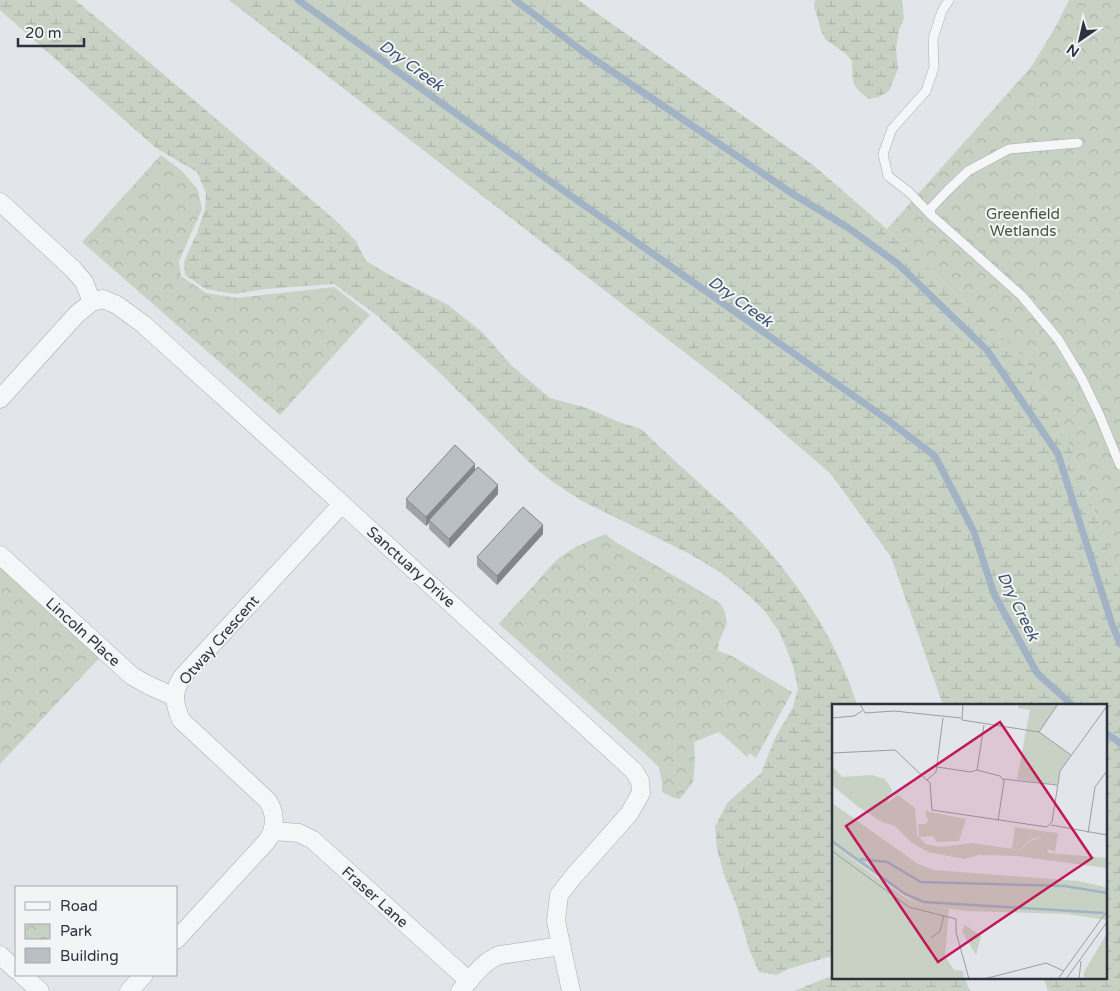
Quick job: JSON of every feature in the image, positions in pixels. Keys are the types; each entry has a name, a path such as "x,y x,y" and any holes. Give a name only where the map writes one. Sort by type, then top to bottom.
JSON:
{"street":[{"path":"0,202 73,269 84,282 92,302 76,314 0,399"},
{"name":"Sanctuary Drive","path":"92,302 103,299 117,305 143,324 634,771 640,781 641,793 630,814 559,895 556,921 571,991"},
{"name":"Otway Crescent","path":"273,831 274,814 268,801 181,720 175,706 177,686 182,677 342,504"},
{"name":"Lincoln Place","path":"0,556 132,676 175,697"},
{"path":"178,938 267,841 273,831"},
{"name":"Fraser Lane","path":"273,831 299,833 312,840 464,986"},
{"path":"464,986 491,958 561,946"},
{"path":"0,956 15,969"},
{"path":"23,976 40,991"},
{"path":"129,991 143,976"}],"lane":[{"path":"949,0 942,12 933,39 934,67 926,91 892,129 883,154 888,176 909,192 930,214 1022,296 1058,339 1081,377 1120,464"},
{"path":"930,214 932,208 947,191 968,171 1009,149 1078,143"}],"green space":[{"path":"0,0 75,0 334,219 356,241 366,261 448,305 482,332 512,366 550,398 587,408 641,429 736,516 763,544 812,608 838,656 857,704 832,704 832,958 828,957 788,969 777,975 759,972 749,949 717,849 715,827 727,803 761,773 775,738 793,707 798,689 793,666 780,633 764,610 720,572 688,553 582,501 550,480 530,463 440,373 395,332 374,313 334,284 265,289 234,294 206,289 185,275 184,262 205,209 206,193 197,172 156,148 0,10"},
{"path":"229,0 578,0 813,165 887,229 1024,357 1071,447 1120,579 1120,991 1048,991 1043,978 1108,978 1108,704 943,704 891,557 831,474 732,389"},
{"path":"815,0 902,0 904,19 899,30 896,48 898,69 889,91 879,97 869,99 858,90 853,79 852,61 846,54 825,39 814,6"},
{"name":"Greenfield Wetlands","path":"1069,0 1120,0 1120,579 1071,447 1024,357 887,229 1032,66"},
{"path":"161,155 182,171 198,190 202,209 179,261 181,276 206,293 237,298 334,287 370,315 280,415 82,242"},
{"path":"605,534 617,543 720,603 725,612 727,623 719,642 718,651 732,656 792,692 756,758 749,753 747,757 719,732 694,742 693,782 680,799 662,792 659,767 499,624 558,559 575,548"},
{"path":"0,555 105,652 0,764"},
{"path":"831,976 832,978 964,978 970,991 794,991"}],"building":[{"path":"455,445 475,464 426,517 406,499"},
{"path":"478,467 498,485 449,539 429,520"},
{"path":"523,507 543,525 497,576 477,557"}],"waterway":[{"name":"Dry Creek","path":"298,0 885,418 935,456 974,532 994,594 1037,673 1071,704"},
{"name":"Dry Creek","path":"515,0 585,53 793,194 847,227 898,264 987,350 1058,454 1120,644"},
{"name":"Dry Creek","path":"1108,734 1120,743"}]}
